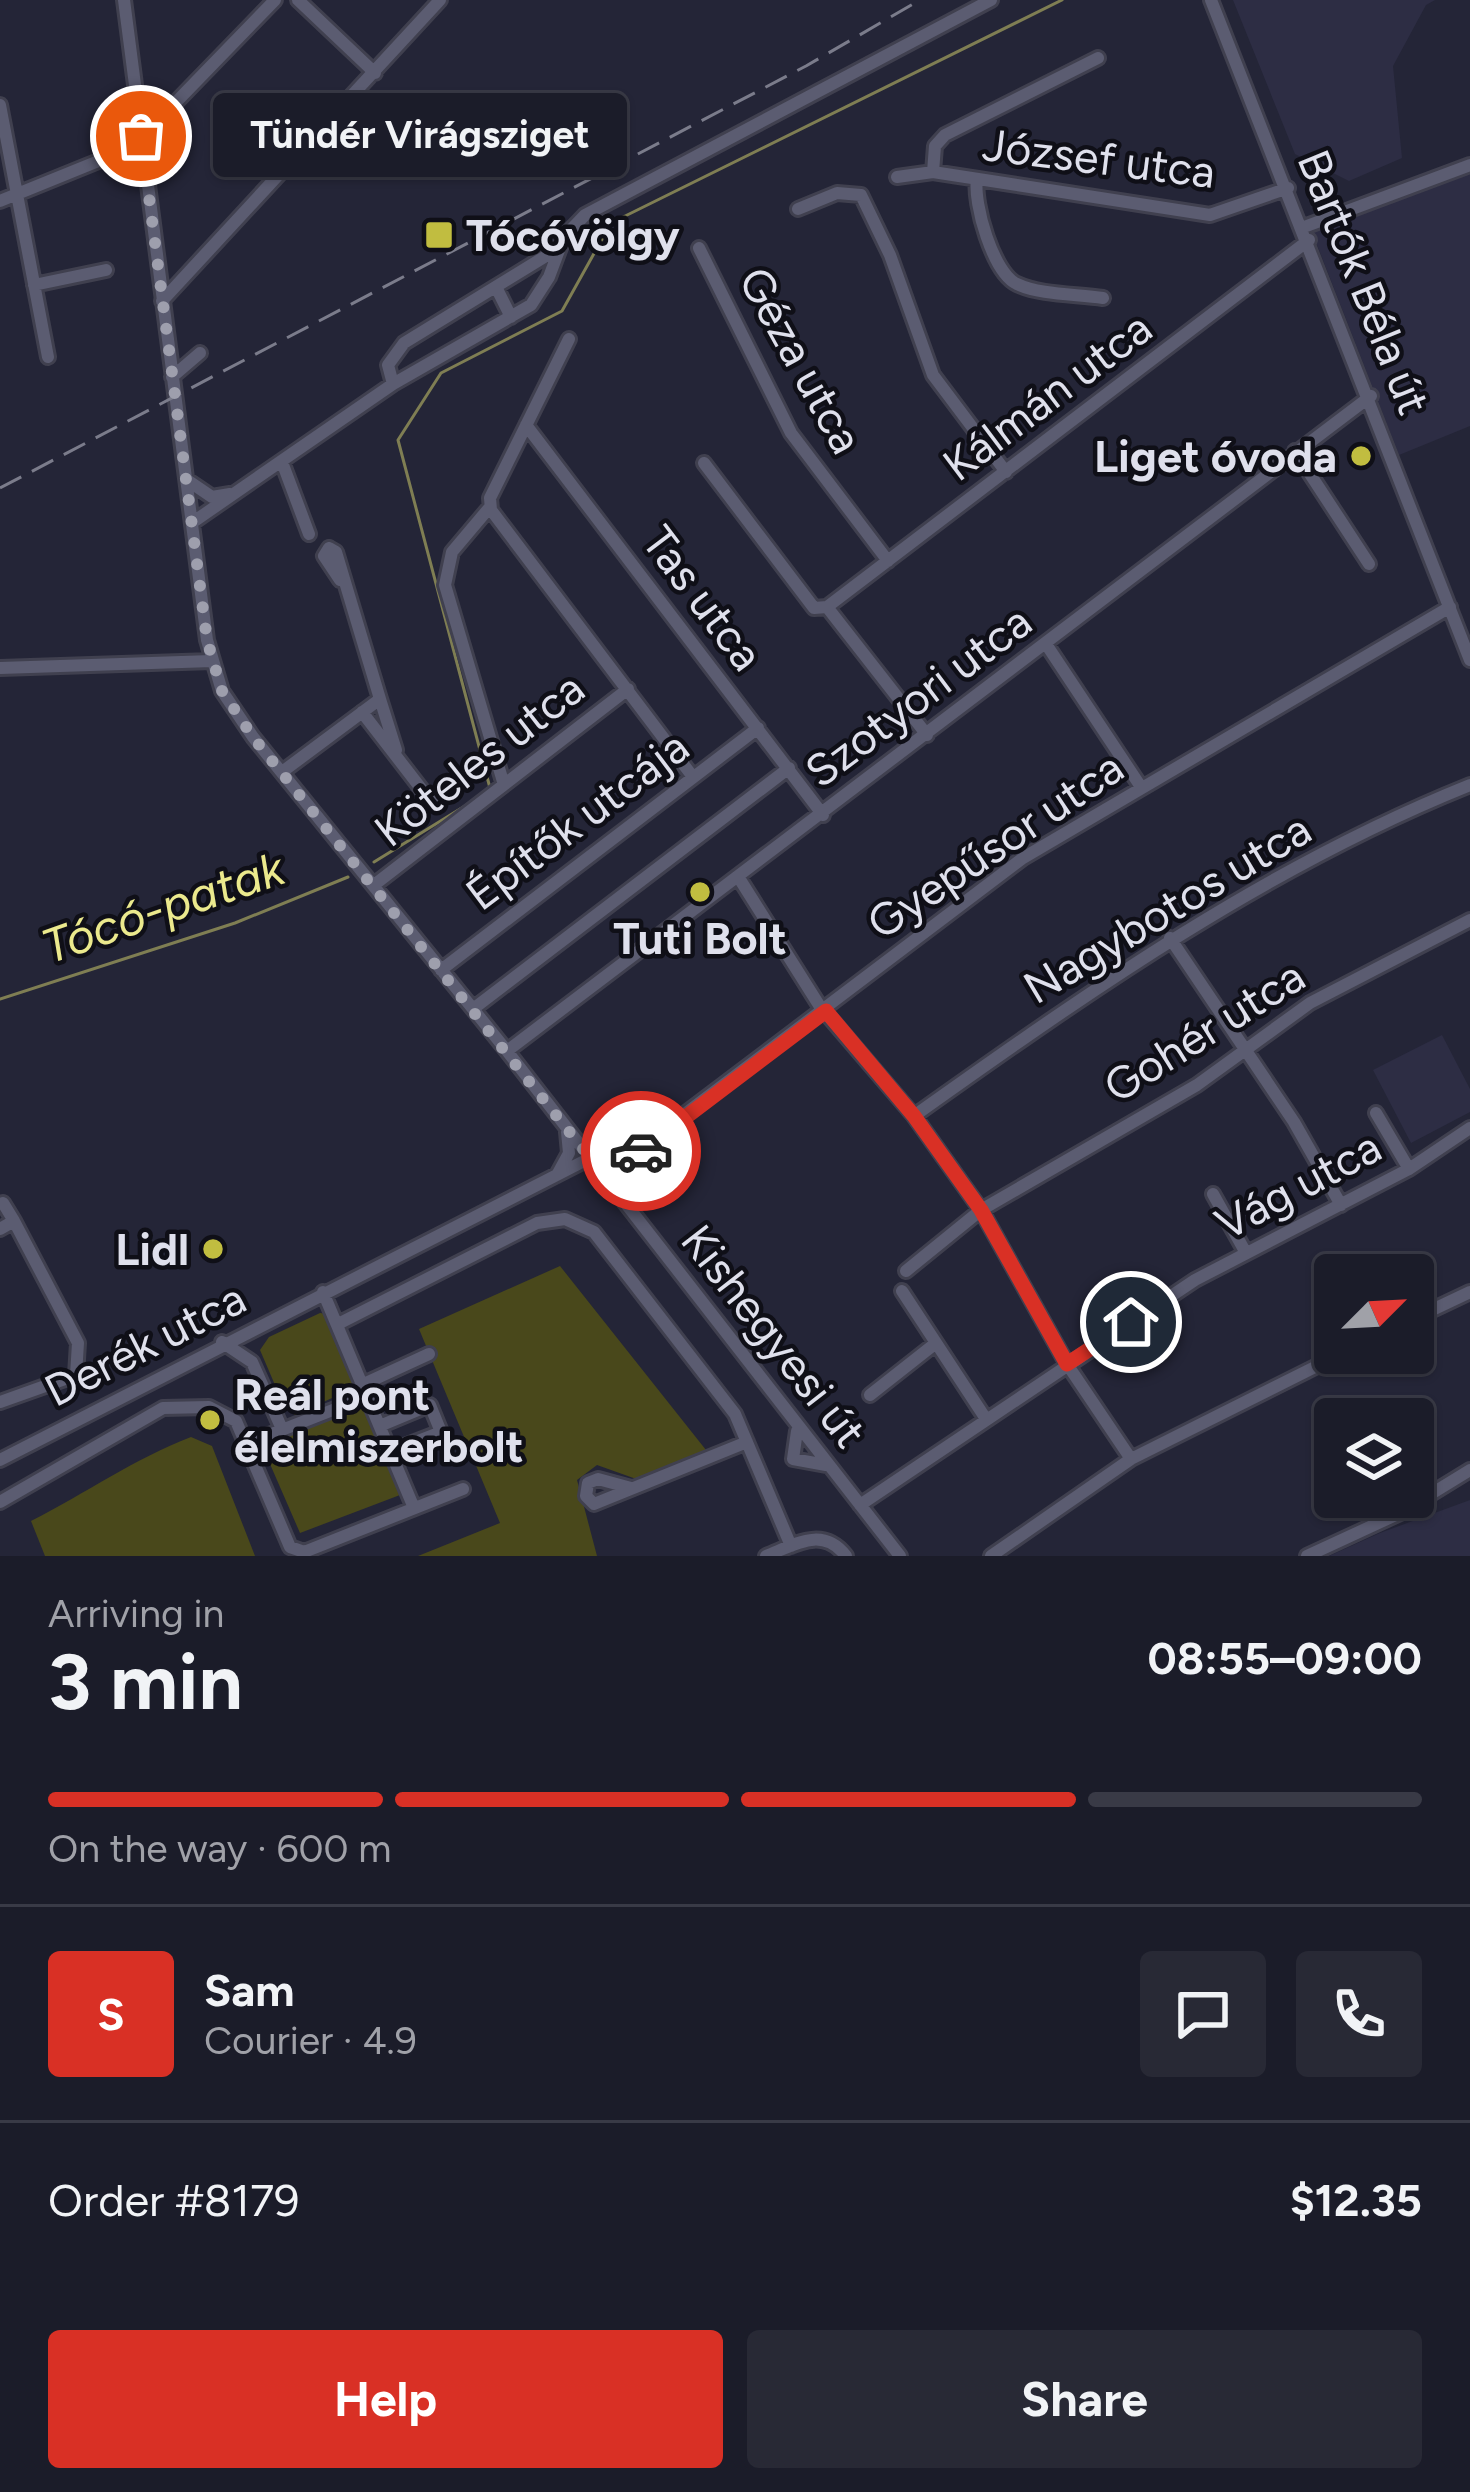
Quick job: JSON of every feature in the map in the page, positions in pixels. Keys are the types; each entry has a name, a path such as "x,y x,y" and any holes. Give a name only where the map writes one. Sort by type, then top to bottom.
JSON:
{"street":[{"name":"Kishegyesi út","path":"124,0 212,661 236,713 567,1127 900,1556"},
{"path":"0,201 141,136 275,0"},
{"path":"298,0 375,73"},
{"path":"162,302 440,0"},
{"path":"193,522 393,384 511,317 541,292 573,224 597,208 991,0"},
{"name":"Bartók Béla út","path":"1211,0 1469,652"},
{"path":"933,172 935,146 945,135 1098,58"},
{"path":"0,106 48,358"},
{"name":"Kálmán utca","path":"827,607 1306,234 1470,165"},
{"name":"József utca","path":"897,177 933,172 1210,215 1288,188"},
{"path":"977,179 978,214 1009,278 1022,286 1103,298"},
{"path":"798,208 855,192 872,215 933,376 1006,472"},
{"path":"393,384 388,365 404,343 560,247"},
{"name":"Géza utca","path":"699,248 791,433 888,561"},
{"path":"34,285 106,270"},
{"path":"497,289 511,317"},
{"path":"504,785 445,585 452,552 490,502 569,339"},
{"path":"172,377 200,352"},
{"name":"Szotyori utca","path":"507,1051 1371,396"},
{"name":"Tas utca","path":"526,425 823,814"},
{"path":"1295,451 1369,564"},
{"path":"282,462 309,534"},
{"path":"704,463 814,608 827,607 927,735"},
{"path":"187,480 212,496 231,494"},
{"path":"490,502 693,777"},
{"path":"348,591 380,699 382,728"},
{"name":"Gyepűsor utca","path":"604,1175 664,1135 1006,870 1450,607"},
{"path":"1046,644 1141,787"},
{"path":"0,668 212,661"},
{"name":"Köteles utca","path":"374,885 628,689"},
{"path":"282,772 380,699"},
{"path":"362,712 382,728 433,804"},
{"name":"Építők utcája","path":"441,970 758,728"},
{"path":"473,1010 789,768"},
{"name":"Nagybotos utca","path":"914,1116 1170,938 1389,817 1470,784"},
{"path":"740,878 826,1011 914,1116 981,1210 1067,1364 1131,1459"},
{"name":"Gohér utca","path":"906,1271 981,1210 1247,1052 1310,1003 1470,920"},
{"path":"1170,938 1341,1205"},
{"path":"1376,1113 1409,1169"},
{"path":"556,1176 568,1153 567,1127"},
{"name":"Vág utca","path":"860,1505 1067,1364 1246,1253 1409,1169 1470,1129"},
{"name":"Derék utca","path":"0,1460 222,1342 590,1158"},
{"path":"1214,1194 1246,1253"},
{"path":"0,1229 14,1221 1,1202"},
{"name":"Kishegyesi út","path":"340,1323 537,1223 565,1219 584,1227 594,1232 735,1414 791,1546"},
{"name":"Derék utca","path":"0,1402 76,1375 81,1359 69,1322 14,1221"},
{"path":"902,1291 986,1419"},
{"path":"323,1292 368,1389 414,1508"},
{"path":"1434,1309 1470,1292"},
{"path":"256,1329 252,1362 282,1429"},
{"path":"222,1342 252,1362"},
{"path":"870,1395 936,1343"},
{"path":"246,1444 368,1389 429,1354"},
{"path":"992,1556 1131,1459 1314,1368"},
{"path":"382,1425 430,1405 441,1432 392,1451"},
{"name":"Derék utca","path":"0,1502 163,1408 209,1407 236,1421 290,1547 304,1552 463,1489"},
{"path":"795,1424 799,1437 793,1459 830,1467"},
{"name":"Kishegyesi út","path":"631,1488 747,1442"},
{"path":"1306,1556 1400,1513 1470,1470"},
{"path":"766,1556 816,1537 835,1541 846,1556"}],"shaded area":[{"path":"1233,0 1435,0 1426,5 1393,66 1402,158 1349,181 1295,154"},
{"path":"1470,168 1470,426 1399,455 1310,227"},
{"path":"1442,1035 1470,1089 1470,1112 1411,1143 1373,1070"},
{"path":"560,1266 706,1450 639,1480 597,1465 577,1480 597,1556 418,1556 500,1523 419,1329"},
{"path":"326,1314 358,1379 356,1387 295,1415 284,1406 260,1350 269,1337"},
{"path":"363,1401 400,1495 300,1533 260,1441"},
{"path":"191,1437 212,1446 255,1556 45,1556 31,1521"},
{"path":"1470,1500 1470,1556 1329,1556 1421,1518 1434,1518 1434,1513"}],"waterway":[{"path":"490,788 398,440 441,373 562,311 611,223 1062,0"},
{"path":"374,862 473,801"},
{"name":"Tócó-patak","path":"0,999 235,923 348,877"}],"railway":[{"path":"0,488 806,66 920,0"}],"way so far":[{"path":"141,136 207,640 222,691 253,737 604,1175 641,1151"}],"place":[{"name":"Tündér Virágsziget","path":"141,136"},
{"name":"Tócóvölgy","path":"439,235"},
{"name":"Liget óvoda","path":"1361,456"},
{"name":"Tuti Bolt","path":"700,892"},
{"name":"Lidl","path":"213,1249"},
{"name":"Reál pont élelmiszerbolt","path":"210,1420"}],"route":[{"path":"641,1151 826,1011 914,1116 981,1210 1067,1364 1131,1322"}]}
